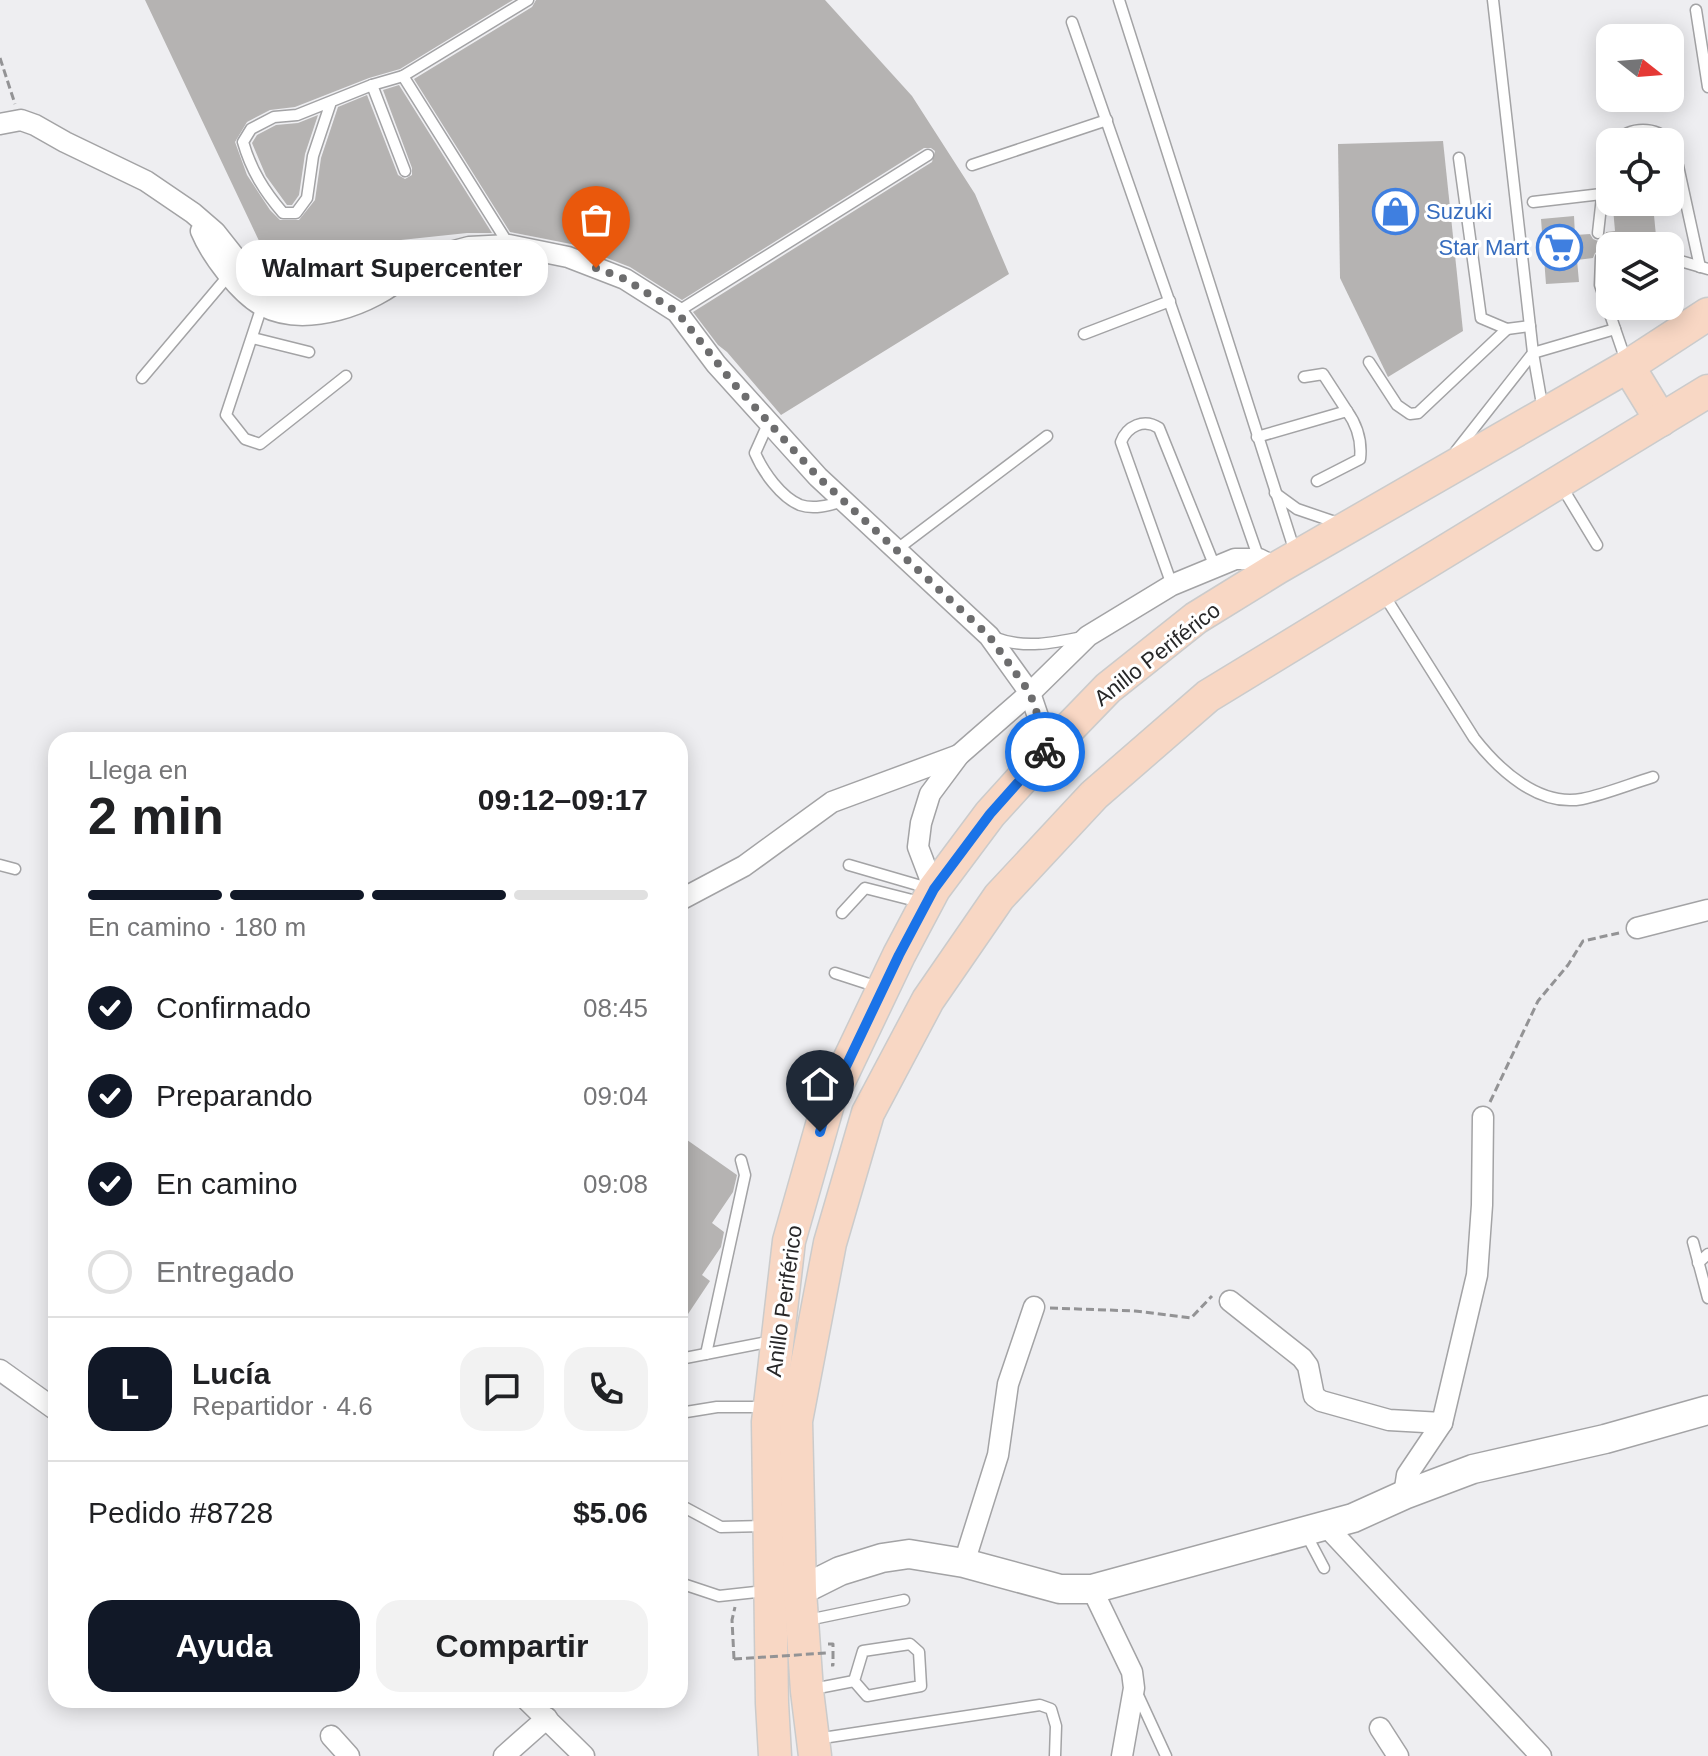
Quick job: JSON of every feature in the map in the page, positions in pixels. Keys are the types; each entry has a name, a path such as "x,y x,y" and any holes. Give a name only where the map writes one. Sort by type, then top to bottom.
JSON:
{"highway":[{"name":"Anillo Periférico","path":"814,1748 807,1691 779,1599 770,1526 770,1407 789,1241 828,1104 930,896 990,814 1049,749 1108,688 1196,618 1278,562 1352,526 1544,416 1708,314"},
{"path":"1628,366 1661,420"},
{"name":"Anillo Periférico","path":"775,1756 779,1599 796,1421 830,1243 868,1113 928,1000 999,897 1094,795 1208,696 1708,391"}],"main road":[{"path":"779,1599 840,1571 882,1558 909,1554 964,1563 1060,1589 1092,1589 1353,1518 1473,1469 1605,1439 1708,1410"}],"street":[{"path":"0,124 21,120 146,181 215,232 265,298"},
{"path":"193,213 204,238 229,275 279,311 318,314 353,307 379,295 420,260 469,247 509,245 568,257 625,279 677,312 716,364 768,424 844,501 989,636 1030,693 1049,749"},
{"path":"930,896 918,847 921,823 930,794 959,755 1030,693 1088,636 1172,585 1235,559 1278,562"},
{"path":"688,896 744,866 832,802 959,755"},
{"path":"1637,928 1708,910"},
{"path":"1404,1495 1407,1475 1442,1423 1477,1275 1483,1117"},
{"path":"1230,1301 1302,1358 1308,1366 1314,1396 1321,1401 1389,1420 1442,1423"},
{"path":"964,1563 998,1455 1008,1384 1034,1307"},
{"path":"0,1370 48,1404"},
{"path":"1315,1529 1541,1756"},
{"path":"1092,1589 1132,1672 1134,1688 1122,1756"},
{"path":"536,1708 584,1756"},
{"path":"504,1756 547,1718"},
{"path":"1380,1728 1398,1756"},
{"path":"331,1736 349,1756"}],"lane":[{"path":"331,102 313,156 307,198 296,213 283,213 264,191 249,162 243,142 251,129 274,117 297,115 372,85 403,76 528,0"},
{"path":"1119,0 1275,493 1278,562"},
{"path":"1493,0 1533,353 1544,416"},
{"path":"1696,10 1708,87"},
{"path":"1072,22 1170,301 1278,562"},
{"path":"403,76 509,245"},
{"path":"372,85 405,171"},
{"path":"972,165 1107,120"},
{"path":"677,312 928,155"},
{"path":"1459,158 1481,318 1507,329 1530,326"},
{"path":"1533,202 1596,195"},
{"path":"1684,207 1704,268"},
{"path":"1684,262 1704,268"},
{"path":"142,378 229,275"},
{"path":"265,298 226,415 245,439 260,444 346,376"},
{"path":"1084,334 1170,301"},
{"path":"1612,320 1628,366"},
{"path":"1369,362 1397,405 1410,414 1418,413 1507,329"},
{"path":"1434,479 1533,353 1615,329"},
{"path":"253,338 309,352"},
{"path":"1304,377 1323,374 1354,420 1362,447 1360,459 1317,481"},
{"path":"1257,437 1347,411"},
{"path":"1172,585 1121,442 1129,429 1144,423 1159,428 1215,567"},
{"path":"768,424 755,453 776,485 801,505 826,506 844,501"},
{"path":"896,550 1047,436"},
{"path":"1559,482 1597,545"},
{"path":"1275,493 1297,509 1352,526"},
{"path":"1381,590 1474,738 1490,759 1515,778 1544,797 1560,800 1582,799 1653,777"},
{"path":"989,636 1007,643 1039,644 1088,636"},
{"path":"0,865 15,869"},
{"path":"849,865 930,896"},
{"path":"842,913 865,888 930,896"},
{"path":"835,973 883,988"},
{"path":"706,1354 745,1175 741,1160"},
{"path":"1693,1242 1708,1298"},
{"path":"1698,1263 1708,1254"},
{"path":"688,1357 778,1340"},
{"path":"688,1412 717,1407 770,1407"},
{"path":"688,1509 721,1527 770,1526"},
{"path":"1315,1529 1324,1568"},
{"path":"688,1586 719,1596 904,1600"},
{"path":"910,1644 919,1652 921,1686 867,1696 854,1681 863,1651 910,1644"},
{"path":"807,1691 854,1681"},
{"path":"1134,1688 1166,1756"},
{"path":"814,1748 1040,1705 1051,1709 1055,1756"}],"path":[{"path":"0,58 21,120"},
{"path":"1483,1117 1538,1001 1583,941 1637,928"},
{"path":"1034,1307 1135,1311 1191,1318 1214,1294 1230,1301"},
{"path":"779,1599 735,1608 732,1620 734,1659 827,1653"}],"building":[{"path":"145,0 513,0 400,69 295,107 270,110 247,122 235,142 247,175 270,210 280,220 299,220 315,200 321,158 338,107 367,95 398,175 405,179 412,175 383,90 399,85 492,233 401,240 323,273 260,243"},
{"path":"536,0 825,0 912,96 975,194 1009,274 781,415 718,345 693,312 932,162 935,151 924,148 682,300 630,267 571,244 510,232 414,79 532,7"},
{"path":"318,115 305,154 299,195 292,205 287,205 266,176 252,143 257,135 276,125 298,123"},
{"name":"Suzuki","path":"1443,141 1463,331 1388,377 1340,278 1338,144"},
{"name":"Star Mart","path":"1574,216 1575,235 1590,234 1596,240 1596,252 1593,258 1577,260 1579,282 1546,284 1541,219"},
{"name":"Star Mart","path":"1614,216 1654,216 1656,232 1606,232 1615,231"},
{"path":"688,1141 737,1175 733,1192 712,1223 724,1232 721,1247 702,1275 710,1281 688,1314"}],"way so far":[{"path":"596,268 625,279 677,312 716,364 818,477 989,636 1030,693 1049,749 1045,752"}],"place":[{"name":"Suzuki","path":"1395,211"},
{"name":"Star Mart","path":"1560,247"},
{"name":"Walmart Supercenter","path":"596,268"}],"route":[{"path":"820,1132 828,1104 934,889 990,814 1045,752"}]}
